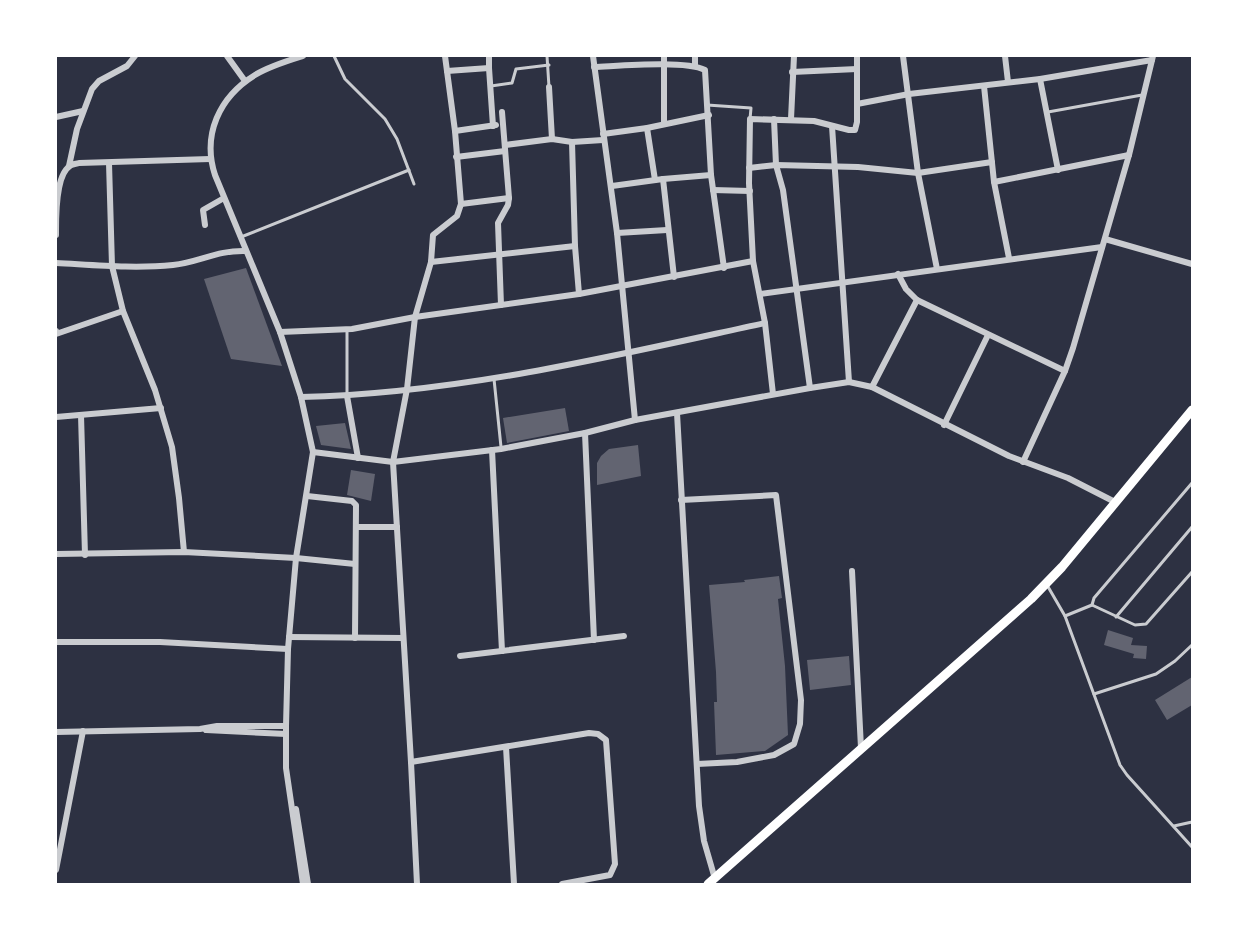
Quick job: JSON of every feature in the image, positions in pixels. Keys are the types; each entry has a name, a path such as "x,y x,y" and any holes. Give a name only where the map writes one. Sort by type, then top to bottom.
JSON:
{"main road":[{"path":"712,882 1047,584 1192,410"}],"street":[{"path":"56,235 60,184 69,166 72,147 92,89 99,81 122,69 133,56"},
{"path":"227,56 245,81"},
{"path":"303,56 270,68 245,81 221,109 209,142 210,159 224,198 280,332 301,397 313,452 296,558 288,649 286,730 286,768 303,885"},
{"path":"417,885 393,462 407,389 415,317 431,262 433,235 457,216 461,204 455,131 445,56"},
{"path":"489,56 493,126"},
{"path":"593,56 603,137 612,186 635,420"},
{"path":"664,56 664,123"},
{"path":"694,56 695,66"},
{"path":"792,119 794,56"},
{"path":"773,394 765,323 753,261 750,119 814,121 855,130 857,56"},
{"path":"903,56 918,173 937,269"},
{"path":"1005,56 1008,82"},
{"path":"857,104 909,94 1040,79 1153,58 1129,155 1065,370 1023,462"},
{"path":"594,67 664,64 695,66 705,70 711,175 724,268"},
{"path":"447,71 489,68"},
{"path":"792,72 857,69"},
{"path":"1040,79 1058,170"},
{"path":"984,86 994,182 1009,258"},
{"path":"549,87 552,139"},
{"path":"56,117 83,111"},
{"path":"501,305 498,223 508,205 509,198 502,112"},
{"path":"456,157 552,139 572,142 603,137 709,115"},
{"path":"774,119 776,165 783,190 810,388"},
{"path":"455,131 504,124"},
{"path":"832,126 849,382"},
{"path":"647,128 659,179 674,277"},
{"path":"572,142 579,294"},
{"path":"994,182 1129,155"},
{"path":"69,166 79,163 210,159"},
{"path":"750,168 776,165 858,167 918,173 992,162"},
{"path":"109,163 112,266 123,311 161,408 176,472 184,552"},
{"path":"612,186 711,175"},
{"path":"713,190 750,191"},
{"path":"205,225 203,210 224,198"},
{"path":"461,204 509,198"},
{"path":"617,233 668,230"},
{"path":"1105,239 1192,264"},
{"path":"431,262 575,246"},
{"path":"760,294 841,281 1102,247"},
{"path":"56,263 112,266 177,265 222,252 246,251"},
{"path":"280,332 347,329 579,294 753,261"},
{"path":"898,274 906,289 917,300 988,336 1065,370"},
{"path":"872,387 917,300"},
{"path":"56,331 56,334 123,311"},
{"path":"301,397 346,396 493,378 630,353 765,323"},
{"path":"944,424 988,336"},
{"path":"313,452 393,462 501,449 585,433 635,420 849,382 872,387 1023,462 1068,478 1116,502"},
{"path":"346,396 358,458"},
{"path":"56,417 161,408"},
{"path":"676,413 699,806 712,882"},
{"path":"81,415 85,555"},
{"path":"585,433 594,640"},
{"path":"492,450 502,651"},
{"path":"681,500 776,495 801,700 800,724 794,744 774,755 737,762 698,764"},
{"path":"307,496 352,501 356,505 355,638"},
{"path":"356,527 396,527"},
{"path":"56,554 184,552 296,558 355,564"},
{"path":"852,571 862,749"},
{"path":"289,636 403,638"},
{"path":"460,656 624,636"},
{"path":"56,642 189,643 288,649"},
{"path":"56,732 286,730"},
{"path":"56,870 83,731"},
{"path":"411,762 589,733 598,734 606,740 615,864 610,875 562,885"},
{"path":"506,747 514,885"},
{"path":"287,758 308,885"}],"lane":[{"path":"334,56 345,79 385,119 397,139 414,184"},
{"path":"547,56 549,87"},
{"path":"491,86 512,83 516,69 549,65"},
{"path":"1047,113 1144,95"},
{"path":"707,105 751,108 750,119"},
{"path":"240,237 409,170"},
{"path":"346,396 347,329"},
{"path":"493,378 501,449"},
{"path":"1092,605 1094,598 1192,483"},
{"path":"1116,617 1192,527"},
{"path":"1065,616 1092,605 1135,625 1146,624 1192,572"},
{"path":"1047,584 1065,616 1120,765 1192,847"},
{"path":"1094,694 1156,674 1192,645"},
{"path":"1174,826 1192,822"}],"building":[{"path":"246,268 282,366 231,359 204,279"},
{"path":"565,408 569,431 507,443 503,418"},
{"path":"345,423 351,449 321,445 316,426"},
{"path":"638,445 641,476 597,485 597,463 601,456 609,449"},
{"path":"351,470 375,474 371,501 347,495"},
{"path":"779,576 782,598 778,599 785,666 788,735 765,751 716,755 714,702 717,702 716,672 709,585"},
{"path":"1108,630 1133,638 1131,645 1147,646 1146,659 1133,658 1134,654 1104,645"},
{"path":"849,656 851,685 810,690 807,660"},
{"path":"1192,677 1192,705 1167,720 1155,700"}]}
